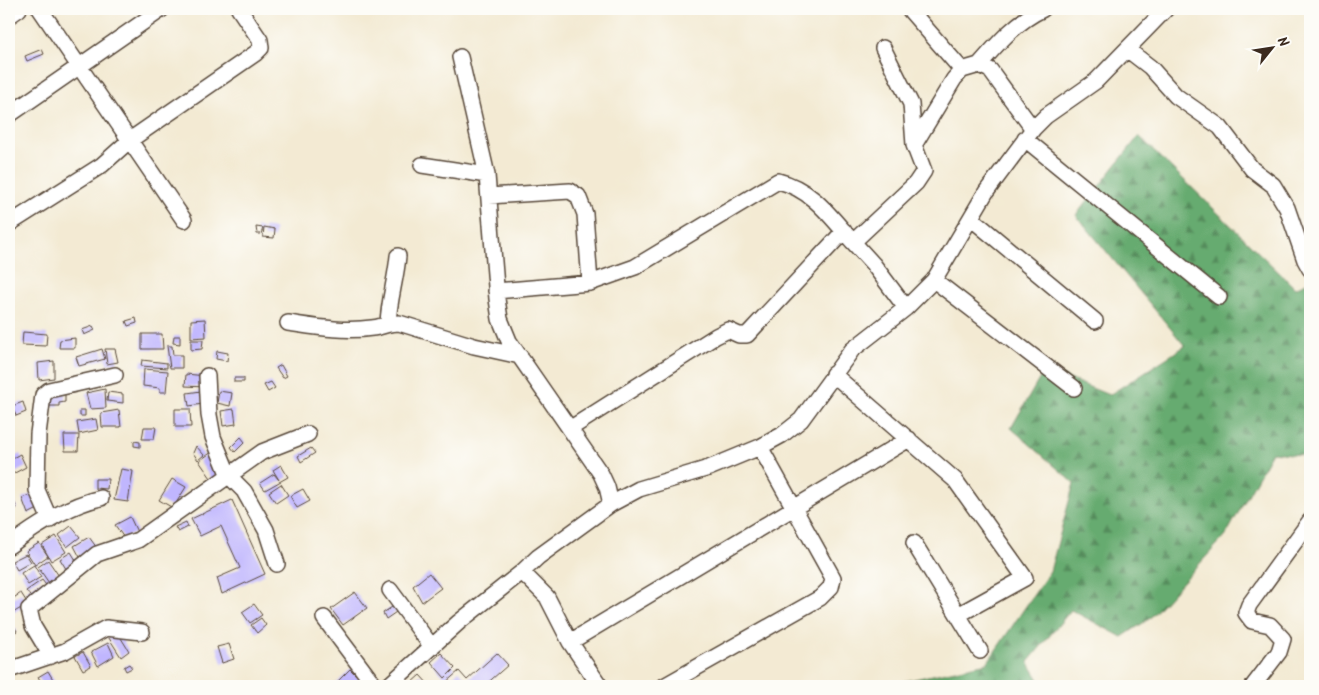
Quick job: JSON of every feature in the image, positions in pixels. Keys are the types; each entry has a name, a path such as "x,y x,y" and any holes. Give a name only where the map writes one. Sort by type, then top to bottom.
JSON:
{"street":[{"path":"9,16 19,9"},
{"path":"40,9 184,220"},
{"path":"9,115 162,9"},
{"path":"9,224 102,165 130,140 261,48 260,40 239,9"},
{"path":"909,9 962,70"},
{"path":"914,145 962,70 979,64 1026,17 1043,9"},
{"path":"393,685 459,622 538,557 611,504 639,489 708,468 760,447 782,435 801,420 815,404 833,374 852,350 906,308 934,280 972,219 986,192 1029,134 1046,116 1088,88 1128,50 1166,9"},
{"path":"571,428 716,336 728,330 738,335 747,335 849,237 922,177 924,171 923,164 914,145 910,104 883,48"},
{"path":"1128,50 1150,67 1176,96 1220,128 1232,146 1252,169 1273,185 1287,208 1305,260 1310,268"},
{"path":"460,57 487,175 496,291 504,330 601,474 607,487 611,504"},
{"path":"979,64 990,70 1029,134 1219,297"},
{"path":"422,165 487,175"},
{"path":"496,291 590,283 634,267 778,181 804,190 822,205 873,264 906,308"},
{"path":"489,196 570,191 578,196 585,214 590,283"},
{"path":"972,219 1095,321"},
{"path":"388,323 389,303 394,285 398,256"},
{"path":"934,280 1074,388"},
{"path":"288,323 331,329 374,328 388,323 399,323 474,346 520,356"},
{"path":"833,374 955,480 1025,578 958,615"},
{"path":"50,520 37,490 38,434 43,395 49,390 114,375"},
{"path":"207,376 209,416 213,437 229,476 244,491 266,530 277,564"},
{"path":"51,656 34,626 29,609 97,554 138,540 262,452 308,434"},
{"path":"570,642 792,507 909,439"},
{"path":"664,686 820,598 831,587 833,578 760,447"},
{"path":"9,546 35,527 85,503 101,498"},
{"path":"1253,686 1279,652 1283,639 1270,625 1252,621 1246,613 1249,604 1310,521"},
{"path":"914,543 980,651"},
{"path":"522,572 547,597 570,642 600,686"},
{"path":"390,590 432,647"},
{"path":"324,618 375,686"},
{"path":"9,670 76,646 106,628 142,632"}],"green space":[{"path":"1139,136 1295,288 1310,281 1310,456 1272,452 1226,535 1149,619 1122,637 1071,610 1028,662 1043,686 883,686 987,663 1050,571 1074,483 1011,428 1045,369 1109,395 1185,346 1076,215"}],"building":[{"path":"42,49 44,54 27,61 25,56"},
{"path":"256,227 263,228 261,234 257,234"},
{"path":"264,227 275,229 274,238 263,237"},
{"path":"136,318 137,323 128,326 126,321"},
{"path":"205,319 206,337 191,338 191,320"},
{"path":"93,326 95,330 84,335 82,330"},
{"path":"23,332 47,334 46,346 22,345"},
{"path":"142,334 162,334 163,349 142,349"},
{"path":"174,336 180,336 180,344 173,343"},
{"path":"75,338 75,348 59,348 60,340"},
{"path":"191,340 203,340 202,349 191,350"},
{"path":"167,346 172,346 173,355 182,355 182,368 170,368"},
{"path":"102,349 105,359 79,366 76,357"},
{"path":"105,349 115,349 118,362 107,364"},
{"path":"217,351 228,353 227,361 216,359"},
{"path":"142,360 167,363 167,368 141,366"},
{"path":"54,361 54,378 39,380 38,363"},
{"path":"281,365 287,376 283,378 276,368"},
{"path":"144,369 168,371 166,392 160,392 160,388 143,386"},
{"path":"186,374 206,376 205,387 185,386"},
{"path":"234,378 244,378 244,382 234,382"},
{"path":"271,382 275,388 268,392 264,385"},
{"path":"105,389 106,408 90,409 86,393"},
{"path":"65,390 65,402 59,403 59,406 48,406 50,397"},
{"path":"201,391 203,404 189,406 187,393"},
{"path":"219,391 232,393 230,406 217,403"},
{"path":"108,392 123,394 123,403 107,401"},
{"path":"23,402 26,412 16,416 12,406"},
{"path":"175,409 190,409 191,427 175,427"},
{"path":"234,409 236,424 223,426 221,411"},
{"path":"80,410 85,410 85,416 80,416"},
{"path":"119,410 121,427 102,427 101,413"},
{"path":"96,419 98,430 79,434 77,422"},
{"path":"144,427 156,427 154,439 142,439"},
{"path":"64,435 79,435 78,451 65,451"},
{"path":"241,437 245,442 235,452 231,447"},
{"path":"134,441 140,442 140,447 134,446"},
{"path":"196,446 204,455 198,460 193,453"},
{"path":"311,448 315,453 301,462 298,456"},
{"path":"212,452 226,473 213,481 199,461"},
{"path":"20,454 26,467 9,476 9,460"},
{"path":"281,465 288,477 265,490 260,483 274,474 279,480 273,470"},
{"path":"121,469 133,471 128,502 114,500"},
{"path":"95,479 108,479 107,489 95,488"},
{"path":"172,479 186,487 173,508 159,500"},
{"path":"281,484 288,495 276,503 269,492"},
{"path":"303,489 310,501 297,508 290,496"},
{"path":"34,493 40,508 28,514 22,498"},
{"path":"12,498 17,508 9,511 9,500"},
{"path":"232,500 265,574 222,594 217,578 240,568 221,526 200,536 191,519"},
{"path":"130,517 137,532 124,538 115,525"},
{"path":"186,522 188,527 178,532 175,527"},
{"path":"71,526 80,537 67,547 59,535"},
{"path":"56,536 66,552 51,561 42,545"},
{"path":"89,537 97,548 82,561 74,546"},
{"path":"39,543 48,556 35,565 26,551"},
{"path":"71,552 79,565 68,572 60,559"},
{"path":"26,554 31,562 17,570 12,561"},
{"path":"48,560 61,579 51,586 38,567"},
{"path":"34,565 41,577 28,585 21,573"},
{"path":"429,573 441,588 422,602 413,586"},
{"path":"42,580 49,589 33,600 26,591"},
{"path":"355,592 367,608 343,625 331,609"},
{"path":"21,593 28,604 11,614 9,601"},
{"path":"254,604 262,615 250,623 242,612"},
{"path":"395,605 399,610 386,619 383,613"},
{"path":"261,618 266,625 257,633 251,625"},
{"path":"9,619 17,631 9,636"},
{"path":"116,630 129,651 121,657 107,635"},
{"path":"108,643 114,656 98,666 91,652"},
{"path":"229,644 234,659 222,663 217,647"},
{"path":"83,652 91,666 83,670 75,656"},
{"path":"441,653 455,668 445,678 431,662"},
{"path":"497,653 508,665 484,686 448,686 445,683 459,671 467,680"},
{"path":"129,664 132,668 126,671 124,667"},
{"path":"350,669 364,683 361,686 339,686 336,683"},
{"path":"48,671 57,686 44,686 38,677"},
{"path":"420,675 430,686 414,686 411,683"}]}
